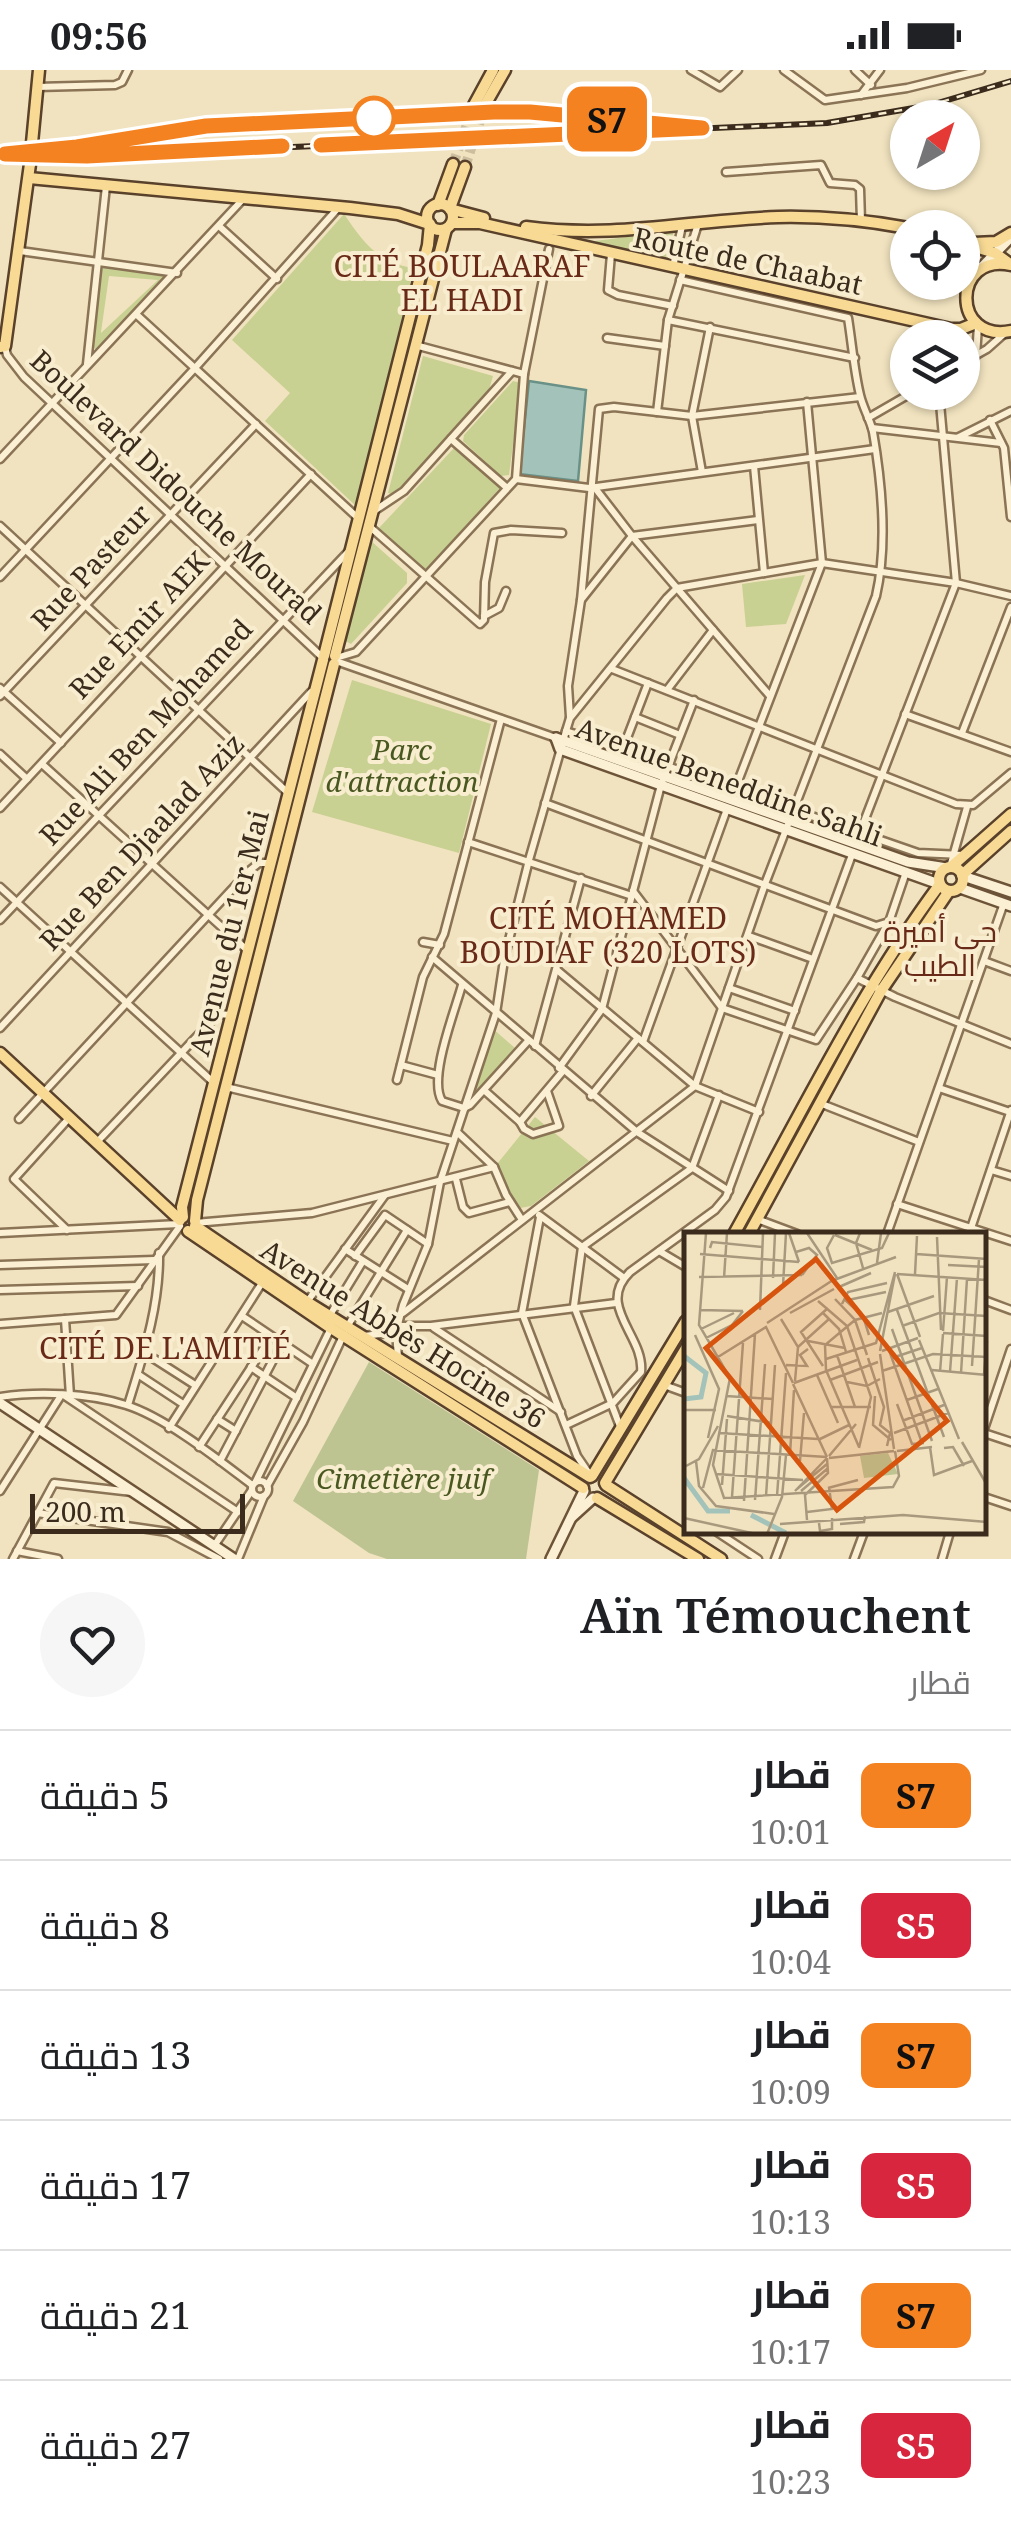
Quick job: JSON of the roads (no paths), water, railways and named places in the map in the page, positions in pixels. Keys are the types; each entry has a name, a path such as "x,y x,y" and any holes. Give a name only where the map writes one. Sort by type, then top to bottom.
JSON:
{"main road":[{"path":"493,70 480,105 505,70"},
{"path":"2,346 20,250 38,76"},
{"path":"330,659 449,226 442,208 459,165 458,189 474,216"},
{"path":"29,178 398,214 442,208"},
{"path":"330,659 349,551 430,224 458,189"},
{"name":"Route de Chaabat","path":"442,208 568,233 774,217 890,225"},
{"name":"Route de Chaabat","path":"398,214 435,229 480,223 673,267 683,275 910,320"},
{"path":"980,242 996,242 1011,235"},
{"path":"980,248 995,253 1011,265"},
{"path":"980,270 994,264 1011,265"},
{"name":"Route de Chaabat","path":"980,326 991,332 1009,332"},
{"path":"358,518 369,526"},
{"name":"Avenue du 1er Mai","path":"188,1225 246,950 316,687 330,659"},
{"name":"Avenue du 1er Mai","path":"220,1085 244,1018 283,867 330,659"},
{"path":"952,883 941,872 1011,814"},
{"path":"735,1232 822,1070 877,988 952,883 1011,831"},
{"path":"270,863 283,867"},
{"path":"952,863 952,883"},
{"path":"750,1232 822,1104 877,988"},
{"path":"231,1015 244,1018"},
{"path":"0,1053 188,1225"},
{"name":"Avenue Abbès Hocine 36","path":"188,1225 262,1284 345,1331 589,1494 698,1559"},
{"name":"Avenue Abbès Hocine 36","path":"188,1225 307,1302 330,1322"},
{"path":"684,1323 646,1375 621,1430 591,1476 589,1494 605,1492 606,1484 684,1351"},
{"name":"Avenue Abbès Hocine 36","path":"345,1331 364,1336 591,1476 600,1477 721,1559"}],"street":[{"path":"38,76 116,85 128,70"},
{"path":"691,70 706,72 720,87 738,70"},
{"path":"784,70 825,100 980,70"},
{"path":"855,70 870,84"},
{"path":"860,96 880,70"},
{"path":"726,172 820,165 830,184 858,186 862,221"},
{"path":"87,366 106,186"},
{"path":"0,459 244,198"},
{"path":"0,577 340,206"},
{"path":"658,412 668,320 698,224"},
{"path":"219,226 276,279"},
{"path":"673,267 682,226"},
{"path":"980,269 1011,235"},
{"path":"330,659 356,652 516,479 524,374 548,249"},
{"path":"20,250 177,272"},
{"path":"611,254 608,290 672,306"},
{"path":"402,1313 522,1220 538,1214 695,1086 815,748 876,596 882,522 872,428 860,397 848,318 683,275"},
{"path":"137,315 358,518"},
{"path":"668,320 855,358"},
{"path":"702,472 692,416 710,328"},
{"path":"980,353 1009,332"},
{"path":"607,338 665,346"},
{"path":"415,345 524,374"},
{"name":"Boulevard Didouche Mourad","path":"2,346 12,363 108,459 330,659"},
{"path":"373,511 404,491 512,371"},
{"path":"570,718 568,686 581,600 597,415 603,406 692,416 860,397"},
{"path":"735,789 822,563 807,402"},
{"path":"868,418 890,405"},
{"path":"860,832 956,583 941,410"},
{"path":"957,438 1011,411"},
{"path":"990,420 1006,447 1011,517"},
{"name":"Rue Pasteur","path":"1,692 256,424"},
{"path":"872,428 1006,447"},
{"path":"452,439 506,488"},
{"path":"516,479 592,488 874,449"},
{"path":"754,466 764,573"},
{"name":"Rue Emir AEK","path":"0,808 311,474"},
{"path":"592,488 770,696"},
{"path":"581,600 632,536 758,520"},
{"path":"0,526 288,792"},
{"path":"369,526 424,578 482,623 494,533 562,533"},
{"name":"Rue Ali Ben Mohamed","path":"0,920 349,551"},
{"path":"398,1358 397,1329 428,1244 440,1182 496,1012 504,960 529,860 570,718 677,588 822,563 956,583 1011,596"},
{"path":"484,616 499,608 506,591"},
{"path":"962,733 1011,606"},
{"path":"666,690 713,630"},
{"path":"330,659 561,739"},
{"path":"612,669 967,807"},
{"path":"622,750 648,683"},
{"name":"Rue Ben Djaalad Aziz","path":"0,1028 316,687"},
{"path":"1,692 61,743"},
{"path":"520,1122 602,1009 664,775 694,700"},
{"path":"904,714 1011,752"},
{"path":"635,716 680,734"},
{"path":"397,1080 422,978 440,945 500,719"},
{"name":"Avenue Beneddine Sahli","path":"561,739 622,750 728,808 860,832 952,863"},
{"name":"Avenue Beneddine Sahli","path":"561,739 908,862 952,863"},
{"path":"0,754 27,779"},
{"path":"42,764 246,950"},
{"path":"937,855 952,863 967,807 1011,773"},
{"name":"Avenue Beneddine Sahli","path":"664,775 735,789 853,852 1008,904"},
{"path":"545,802 876,926 890,922"},
{"path":"592,1096 641,1040 728,808"},
{"path":"468,842 633,893 722,1008 816,1040 890,922 906,871"},
{"path":"684,1232 715,1210 729,1191 853,852"},
{"path":"19,1119 255,866 270,863"},
{"path":"464,1108 531,1044 558,970 581,878"},
{"name":"Avenue Beneddine Sahli","path":"952,883 1011,892"},
{"path":"0,886 180,1054 220,1085 453,1142"},
{"path":"888,1232 1008,904"},
{"path":"748,936 813,959"},
{"path":"423,942 440,945"},
{"path":"432,957 637,1132 729,1191"},
{"path":"984,961 1011,971"},
{"path":"558,970 695,1086 758,1112"},
{"path":"857,978 1011,1044"},
{"path":"462,984 438,1074 437,1093 442,1101 464,1108"},
{"path":"729,988 795,1010"},
{"path":"98,1141 218,1014 231,1015"},
{"path":"400,1065 438,1074"},
{"path":"897,1204 970,1231 1011,1112 939,1088"},
{"path":"485,1091 534,1134 559,1126 546,1091"},
{"path":"621,1430 614,1403 574,1306 582,1246 692,1168 719,1096"},
{"path":"822,1104 920,1142"},
{"path":"67,1230 14,1180 71,1116"},
{"path":"457,1132 494,1167 522,1220"},
{"path":"0,1234 284,1218 494,1167"},
{"path":"991,1170 1011,1176"},
{"path":"456,1179 466,1212 510,1202"},
{"path":"307,1302 386,1194"},
{"path":"538,1214 624,1278"},
{"path":"538,1214 522,1312 577,1456 591,1476"},
{"path":"214,1546 238,1512 289,1417 359,1258 382,1216 388,1216 428,1244"},
{"path":"757,1219 792,1232"},
{"path":"0,1324 116,1315 157,1256 188,1225"},
{"path":"0,1400 39,1430 236,1559 267,1486 303,1422 345,1331 407,1230"},
{"path":"566,1425 614,1403 646,1375 616,1303 624,1278 684,1232"},
{"path":"986,1235 1011,1241"},
{"path":"345,1249 427,1294"},
{"path":"658,1251 684,1267"},
{"path":"0,1264 157,1256"},
{"path":"128,1405 146,1353 160,1270 157,1256"},
{"path":"170,1428 262,1284"},
{"path":"0,1290 138,1286"},
{"path":"986,1301 1011,1310"},
{"path":"364,1336 522,1312 616,1303"},
{"path":"242,1316 313,1364"},
{"path":"0,1491 65,1395 65,1319"},
{"path":"432,1326 562,1413"},
{"path":"198,1447 271,1337"},
{"path":"220,1461 282,1343"},
{"path":"322,1348 336,1354"},
{"path":"986,1425 1011,1349"},
{"path":"146,1353 195,1385"},
{"path":"252,1367 297,1398"},
{"path":"138,1375 183,1404"},
{"path":"239,1384 254,1393"},
{"path":"664,1385 684,1392"},
{"path":"65,1395 238,1512"},
{"path":"0,1400 65,1395 128,1405 220,1461 253,1485 256,1496 264,1496"},
{"path":"289,1417 303,1422"},
{"path":"217,1419 236,1431"},
{"path":"986,1432 1011,1442"},
{"path":"0,1467 11,1474"},
{"path":"253,1485 261,1480 267,1486"},
{"path":"54,1559 15,1555 54,1483 133,1492"},
{"path":"551,1559 570,1518 589,1494"},
{"path":"986,1498 1011,1506"},
{"path":"37,1513 168,1532 219,1559"},
{"path":"720,1534 758,1559"},
{"path":"776,1559 784,1534"},
{"path":"854,1559 863,1534"},
{"path":"942,1559 949,1534"}],"water":[{"path":"529,381 586,390 578,481 519,474"}],"tunnel":[{"path":"453,164 474,105"},
{"path":"465,167 485,105"}],"railway":[{"path":"0,153 112,155 827,123 931,105 1011,81"},
{"path":"99,143 206,126 494,112 627,121"}],"train":[{"name":"S7","path":"282,146 87,156 5,154 77,147 206,126 494,112 702,128 321,145"}],"district":[{"name":"CITÉ BOULAARAF EL HADI","path":"462,284"},
{"name":"CITÉ MOHAMED BOUDIAF (320 LOTS)","path":"608,936"},
{"name":"حي أميرة الطيب","path":"940,949"},
{"name":"CITÉ DE L'AMITIÉ","path":"165,1349"}],"park label":[{"name":"Parc d'attraction","path":"402,766"},
{"name":"Cimetière juif","path":"403,1479"}]}
